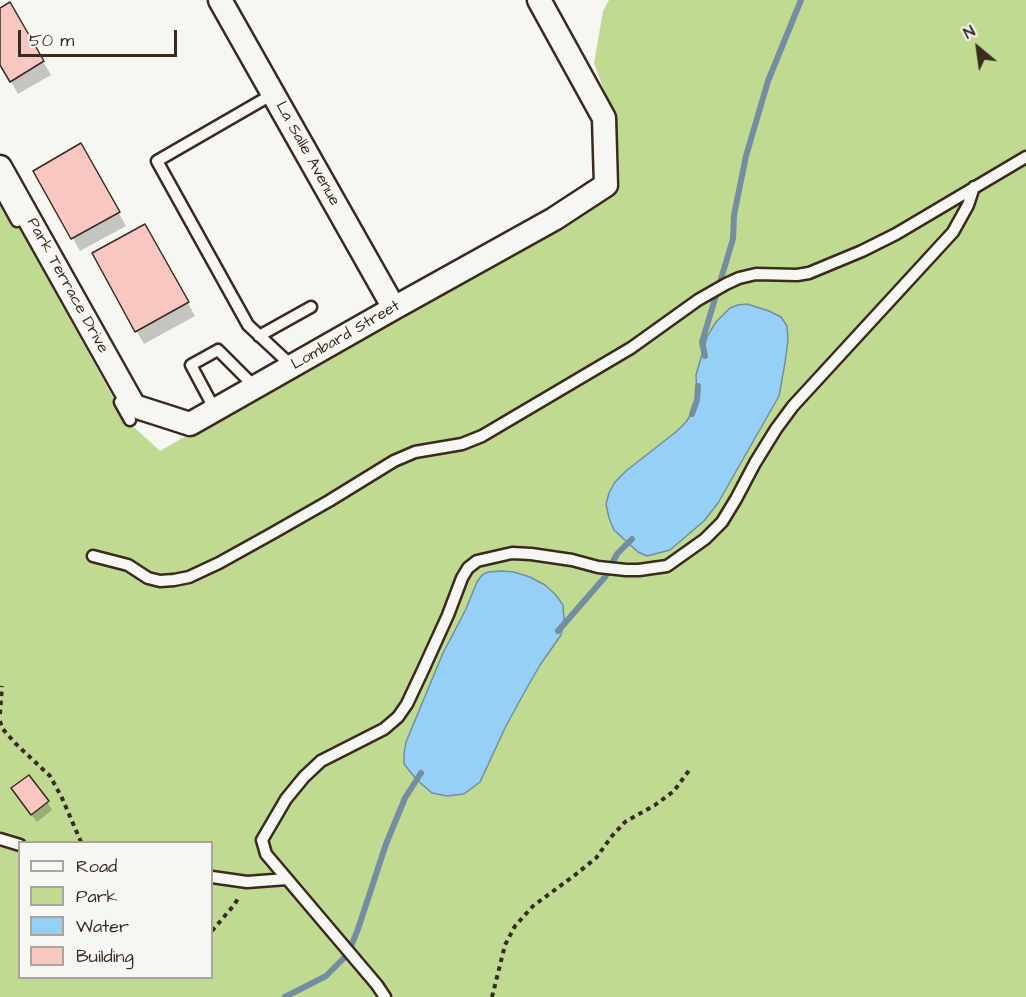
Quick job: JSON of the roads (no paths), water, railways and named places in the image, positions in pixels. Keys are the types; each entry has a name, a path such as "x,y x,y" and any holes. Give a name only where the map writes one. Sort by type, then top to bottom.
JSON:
{"street":[{"name":"La Salle Avenue","path":"220,0 394,308"},
{"name":"Lombard Street","path":"132,413 190,424 554,219 606,185 604,118 539,0"},
{"name":"Park Terrace Drive","path":"0,166 132,413"}],"lane":[{"path":"273,94 157,161 248,326 292,366"},
{"path":"93,556 128,565 148,578 160,581 189,577 264,538 394,461 416,452 462,444 482,436 631,348 698,300 726,284 756,274 809,273 862,251 896,234 1026,157"},
{"path":"385,997 266,854 262,840 292,791 321,761 384,729 398,717 407,704 423,670 462,578 468,568 477,561 512,553 531,554 572,560 598,567 639,570 667,566 705,539 722,522 755,463 793,406 953,232 968,205 974,187"},
{"path":"0,190 24,232"},
{"path":"41,263 132,413"},
{"path":"259,336 311,307"},
{"path":"215,410 190,364 218,350 255,387"},
{"path":"0,839 18,844"},
{"path":"213,877 248,882 287,879"}],"water":[{"path":"747,304 781,317 787,326 788,340 779,396 718,503 704,521 670,550 647,556 638,552 614,530 606,504 609,493 615,482 626,471 686,422 697,400 696,375 707,337 716,322 730,308"},
{"path":"502,571 530,577 545,585 555,594 563,605 564,620 561,635 524,693 480,782 464,794 447,796 432,793 404,764 406,742 443,653 477,582 482,575 488,572"}],"waterway":[{"path":"705,356 702,342 733,239 734,215 746,156 768,81 801,0"},
{"path":"692,414 697,400 698,386"},
{"path":"558,631 605,577 617,554 632,539"},
{"path":"285,997 326,976 348,954 386,844 405,798 421,773"}]}
